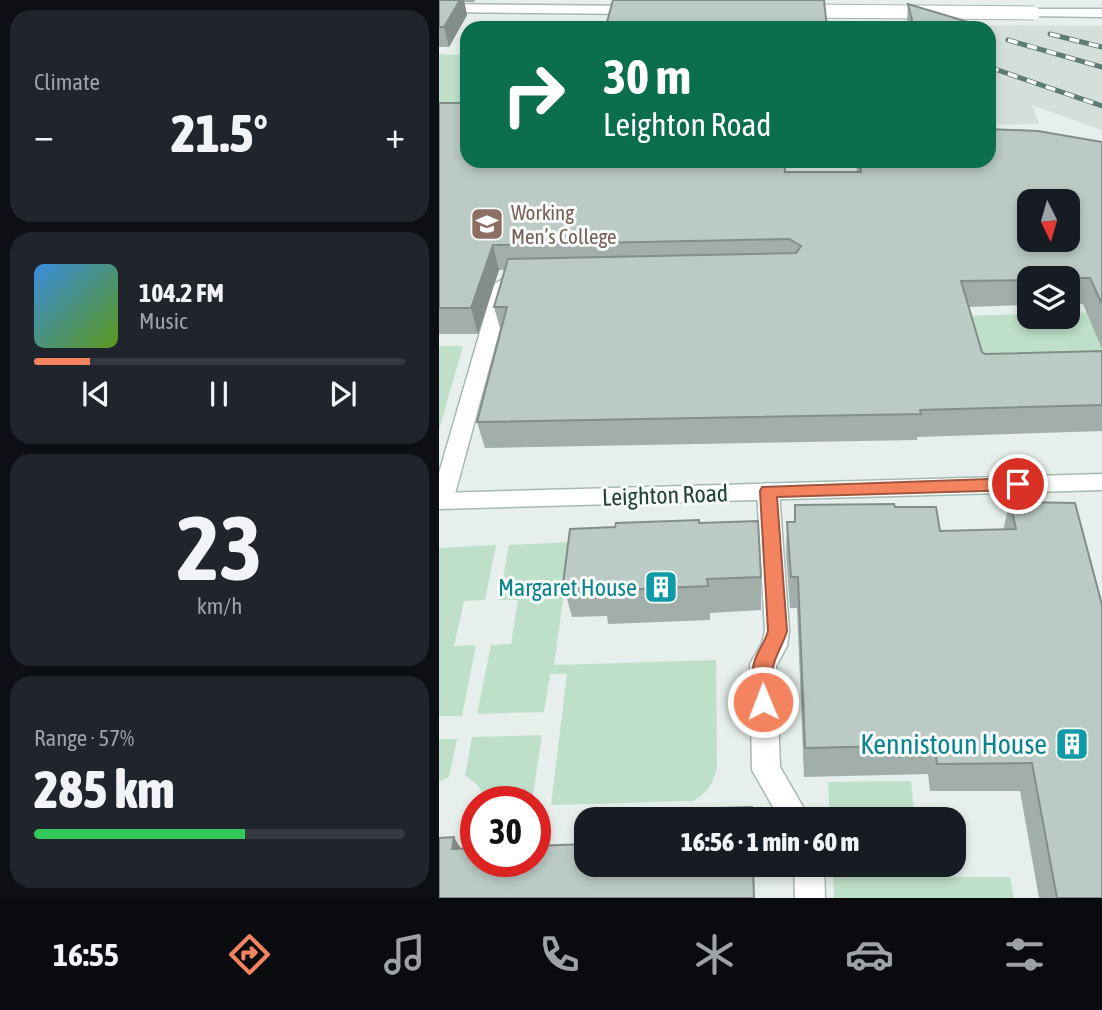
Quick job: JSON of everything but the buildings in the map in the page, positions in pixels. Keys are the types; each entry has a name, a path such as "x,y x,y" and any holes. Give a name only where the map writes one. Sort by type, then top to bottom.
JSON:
{"street":[{"path":"439,8 649,10"},
{"path":"795,11 1102,13"},
{"path":"876,12 877,21"},
{"path":"440,501 505,277 518,277"},
{"name":"Leighton Road","path":"440,501 1102,482"},
{"path":"768,491 777,631 774,646 763,664 766,770 789,807"},
{"path":"809,877 810,898"}],"shaded area":[{"path":"996,25 1102,26 1102,130 1032,105 1039,124 996,125"}],"green space":[{"path":"460,51 460,105 439,111 439,54 458,55"},
{"path":"1102,312 1102,373 975,353 964,316 1017,314 1017,329 1080,329 1080,313"},
{"path":"439,346 463,346 439,430"},
{"path":"571,542 554,665 716,660 717,768 709,788 702,795 693,801 551,805 567,674 550,674 544,712 477,714 491,645 511,644 518,600 499,600 509,545"},
{"path":"496,545 485,600 464,601 454,646 476,645 462,716 439,716 439,548"},
{"path":"542,735 534,786 478,786 465,776 472,737"},
{"path":"439,739 457,739 449,777 439,782"},
{"path":"911,781 914,807 829,807 828,782"},
{"path":"833,877 1010,877 1014,898 834,898"}],"railway":[{"path":"1050,34 1102,47"},
{"path":"1008,40 1102,67"},
{"path":"996,69 1102,106"}],"place":[{"name":"Working Men’s College","path":"487,224"},
{"name":"Margaret House","path":"661,587"},
{"name":"Kennistoun House","path":"1072,744"}],"route":[{"path":"763,702 763,664 774,646 777,631 768,491 1018,484"}]}
